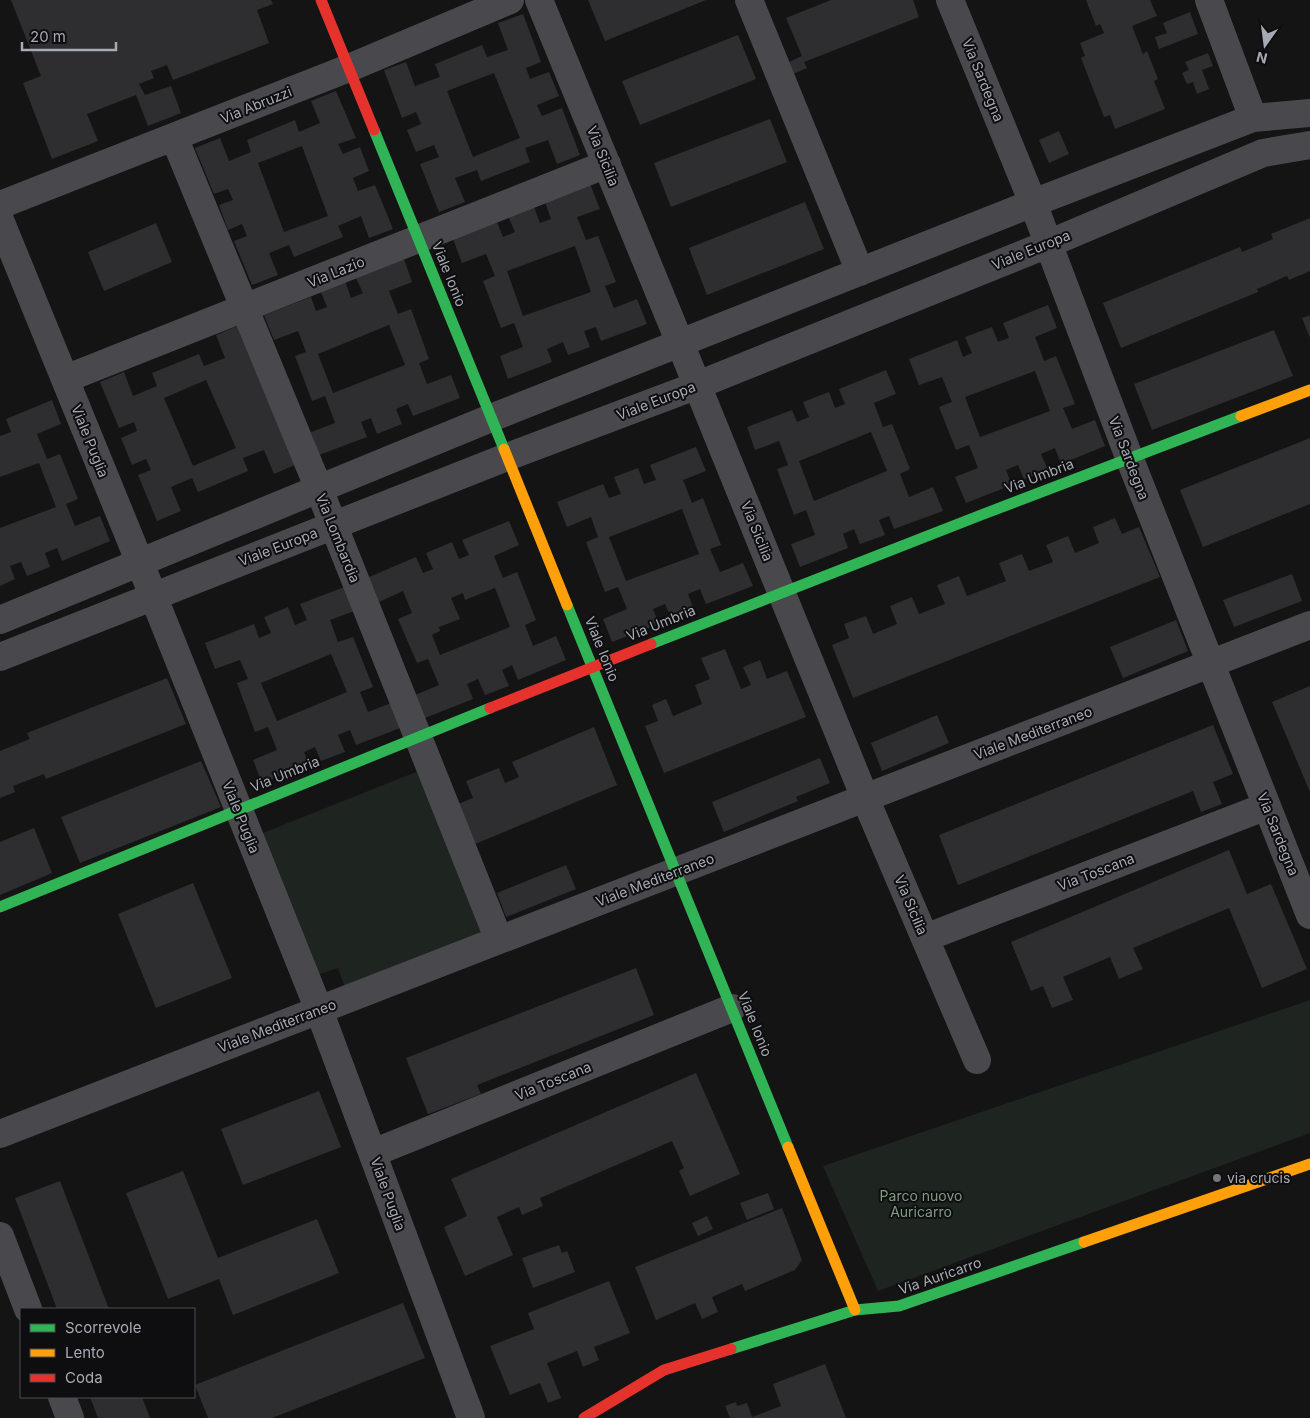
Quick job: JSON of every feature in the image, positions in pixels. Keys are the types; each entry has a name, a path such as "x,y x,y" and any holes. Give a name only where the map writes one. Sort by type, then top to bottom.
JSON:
{"street":[{"name":"Viale Ionio","path":"322,0 855,1310"},
{"name":"Via Abruzzi","path":"0,205 349,68 510,0"},
{"name":"Via Sicilia","path":"539,0 698,385 865,798 977,1060"},
{"path":"749,0 860,272"},
{"name":"Via Sardegna","path":"950,0 1033,204 1129,457 1310,915"},
{"path":"1209,0 1253,118"},
{"path":"0,620 491,418 1253,118 1310,113"},
{"name":"Via Lombardia","path":"174,137 500,940"},
{"name":"Viale Europa","path":"0,657 507,457 698,385 1048,244 1263,153 1310,145"},
{"name":"Via Lazio","path":"65,379 607,164"},
{"name":"Viale Puglia","path":"0,220 319,1010 471,1418"},
{"name":"Via Umbria","path":"0,907 238,809 782,591 1129,457 1310,390"},
{"name":"Viale Mediterraneo","path":"0,1134 1310,625"},
{"name":"Via Toscana","path":"925,938 1267,806"},
{"name":"Via Toscana","path":"373,1153 732,1008"},
{"name":"Via Auricarro","path":"584,1418 664,1370 855,1310 899,1306 1310,1164"},
{"path":"0,1236 28,1308"},
{"path":"62,1398 70,1418"}],"green space":[{"path":"426,768 492,937 346,991 338,968 313,976 253,837"},
{"name":"Parco nuovo Auricarro","path":"1310,1000 1310,1133 878,1291 823,1166"}],"building":[{"path":"11,0 271,0 273,4 257,10 269,43 173,80 167,65 151,71 154,78 139,84 145,95 171,86 181,113 148,126 136,95 87,114 98,141 52,159 23,83 41,76"},
{"path":"588,0 706,0 605,41"},
{"path":"831,0 913,0 919,17 804,62 807,68 793,74 789,62 802,56 786,18"},
{"path":"1086,0 1150,0 1157,16 1132,26 1143,54 1147,51 1158,79 1154,81 1165,109 1115,129 1110,115 1104,117 1081,58 1085,56 1080,43 1104,33 1100,24 1096,26"},
{"path":"1190,12 1198,34 1159,49 1155,37 1167,33 1163,23"},
{"path":"523,14 541,62 526,68 530,79 549,72 559,96 537,105 542,116 562,108 580,155 557,164 548,140 525,148 530,162 481,181 477,170 455,178 465,202 439,212 420,164 439,157 434,145 416,152 407,130 421,124 416,112 402,118 384,70 406,62 415,86 440,77 435,64 482,45 487,57 508,50 498,23","holes":["494,73 520,138 473,157 447,91"]},
{"path":"738,35 756,79 640,125 622,81"},
{"path":"1208,53 1213,66 1202,70 1209,89 1197,94 1193,82 1187,84 1182,73 1189,70 1185,62"},
{"path":"336,91 356,138 338,144 343,154 360,147 369,171 353,178 358,191 375,185 393,229 369,238 361,216 338,226 343,237 294,257 289,245 269,253 278,275 252,285 234,241 247,236 242,224 228,230 219,205 233,200 228,189 214,194 195,148 220,138 229,161 251,152 247,140 295,120 299,132 320,123 311,101","holes":["302,146 328,216 284,232 258,163"]},
{"path":"770,119 787,162 671,207 654,163"},
{"path":"1059,131 1069,154 1049,163 1039,140"},
{"path":"590,184 600,209 577,217 586,240 598,236 616,282 605,286 614,308 637,299 647,324 601,341 596,327 584,331 590,347 568,355 563,342 547,349 552,362 508,379 500,356 523,347 514,323 501,328 483,281 495,276 486,254 462,263 453,239 497,222 503,237 515,232 508,216 534,207 540,223 551,219 545,202","holes":["575,246 591,292 523,316 507,271"]},
{"path":"805,202 824,249 707,295 689,248"},
{"path":"1310,218 1310,271 1289,280 1287,276 1257,289 1258,292 1121,348 1103,303 1240,247 1242,252 1273,239 1271,234"},
{"path":"156,223 172,262 104,291 88,252"},
{"path":"404,259 412,282 389,291 398,314 411,309 429,359 419,363 427,384 451,375 460,398 413,416 408,404 396,409 402,424 377,434 371,418 361,422 367,437 319,455 311,432 335,423 325,396 312,401 295,356 306,352 298,331 274,340 264,315 311,297 316,311 327,307 320,290 345,281 351,298 363,293 356,278","holes":["389,325 405,365 333,393 318,354"]},
{"path":"1048,305 1057,328 1035,337 1044,361 1056,356 1075,404 1063,408 1072,429 1095,420 1105,446 1061,464 1055,448 1041,454 1048,470 1024,479 1018,465 1006,470 1012,485 966,503 955,477 978,468 969,445 956,450 939,407 952,402 942,377 919,385 909,359 957,340 963,357 972,353 965,337 992,327 998,342 1009,338 1003,323","holes":["1035,371 1050,411 980,437 965,397"]},
{"path":"1310,315 1310,338 1302,318"},
{"path":"240,325 297,464 274,474 264,450 243,458 248,471 198,492 192,478 171,487 181,511 157,521 138,475 151,470 146,459 132,465 121,438 137,431 134,422 119,428 100,382 124,372 133,396 157,386 152,373 199,354 204,366 225,358 216,335","holes":["206,380 236,448 193,466 164,398"]},
{"path":"1274,330 1293,376 1152,430 1134,384"},
{"path":"886,370 896,394 874,403 883,427 892,424 910,469 900,474 909,497 933,487 943,511 894,529 889,516 879,520 885,535 860,544 854,529 843,534 848,548 800,567 791,544 815,535 806,510 794,515 777,469 788,465 779,441 755,450 747,427 792,410 797,422 809,417 803,402 829,392 835,408 845,404 839,389","holes":["871,432 887,471 814,501 799,461"]},
{"path":"52,400 61,424 37,434 47,459 60,454 78,499 66,504 75,526 100,516 110,541 62,561 57,548 45,553 50,567 27,576 21,562 10,566 15,579 0,586 0,528 56,507 39,463 0,477 0,436 11,432 6,419"},
{"path":"1310,438 1310,504 1203,547 1180,490"},
{"path":"696,447 706,471 683,480 692,503 703,498 721,545 710,549 720,572 743,563 753,586 706,604 700,589 688,594 695,612 672,620 665,604 653,609 659,624 612,642 603,619 627,609 618,587 605,592 586,542 598,537 591,517 567,527 557,502 603,484 609,498 621,494 614,477 638,468 644,484 656,480 650,465","holes":["682,509 699,554 626,581 609,537"]},
{"path":"1115,518 1122,534 1139,527 1160,577 853,698 832,645 849,638 844,624 866,616 873,634 897,624 890,606 912,597 919,614 945,604 937,585 959,576 967,596 1006,581 999,563 1022,554 1029,571 1053,562 1046,545 1068,536 1075,553 1099,543 1093,527"},
{"path":"509,521 519,545 494,556 503,578 517,572 536,620 525,625 533,646 556,636 566,660 518,680 512,665 502,670 509,686 485,695 478,679 467,684 473,699 425,718 415,695 439,685 428,659 417,663 398,619 412,613 403,591 379,602 369,577 416,557 423,573 433,569 426,553 452,542 459,559 469,555 462,540","holes":["495,588 510,627 440,655 432,635 440,631 439,627 460,619 451,598 463,593 465,600"]},
{"path":"1292,574 1302,601 1234,627 1223,600"},
{"path":"347,586 357,610 330,620 338,642 353,637 373,687 360,692 368,712 394,702 403,727 356,745 350,730 338,735 345,752 321,761 315,747 304,752 309,765 262,783 253,760 277,750 268,727 255,732 237,683 248,679 240,660 215,669 205,643 254,624 259,638 271,633 264,617 288,607 295,625 307,620 300,604","holes":["331,654 347,692 277,721 261,683"]},
{"path":"1176,620 1188,651 1123,678 1110,647"},
{"path":"725,649 741,689 751,685 743,667 760,660 767,679 787,671 806,717 664,773 645,726 658,721 652,705 666,699 673,716 702,704 695,685 710,679 701,658"},
{"path":"167,678 186,724 46,779 44,774 13,786 15,792 0,798 0,751 30,739 27,733"},
{"path":"1310,686 1310,792 1272,702"},
{"path":"937,715 949,743 882,771 871,743"},
{"path":"1213,725 1233,774 1213,782 1222,804 1201,812 1193,791 958,885 939,835"},
{"path":"594,727 617,785 475,844 458,804 473,798 466,781 499,768 505,783 519,777 512,762"},
{"path":"820,758 830,783 796,797 798,801 724,832 712,802"},
{"path":"201,761 221,807 80,863 61,817"},
{"path":"34,828 52,873 0,895 0,842"},
{"path":"1229,850 1247,894 1271,884 1307,969 1262,988 1229,908 1133,948 1143,969 1119,979 1110,957 1063,977 1073,1000 1052,1008 1043,986 1031,991 1011,942"},
{"path":"566,865 576,889 506,917 497,893"},
{"path":"193,883 232,978 156,1008 118,914"},
{"path":"636,968 654,1015 477,1085 481,1094 428,1114 406,1058"},
{"path":"696,1073 740,1174 690,1196 679,1171 684,1168 672,1141 540,1198 543,1206 522,1215 519,1207 497,1217 513,1255 465,1276 444,1227 467,1216 451,1179"},
{"path":"319,1091 341,1147 243,1185 221,1129"},
{"path":"183,1171 218,1258 317,1219 339,1273 233,1315 219,1279 168,1299 126,1193"},
{"path":"60,1181 109,1308 57,1308 15,1198"},
{"path":"768,1193 774,1209 747,1220 740,1203"},
{"path":"782,1208 802,1260 795,1270 745,1291 742,1284 712,1297 718,1312 702,1319 695,1303 656,1320 635,1267"},
{"path":"707,1216 713,1229 698,1236 692,1223"},
{"path":"559,1245 562,1253 567,1251 575,1272 533,1288 522,1258"},
{"path":"609,1281 630,1333 594,1347 599,1360 583,1367 577,1351 547,1363 561,1398 548,1403 540,1383 510,1395 490,1346 534,1329 528,1313"},
{"path":"403,1303 425,1358 272,1418 208,1418 195,1385"},
{"path":"825,1364 846,1418 730,1418 725,1406 736,1402 737,1406 747,1403 752,1417 781,1406 773,1384"},
{"path":"90,1398 142,1398 150,1418 98,1418"}],"traffic: fast":[{"path":"374,130 504,449"},
{"path":"651,644 1241,416"},
{"path":"567,605 788,1147"},
{"path":"0,907 490,708"},
{"path":"731,1349 855,1310 899,1306 1084,1242"}],"traffic: slow":[{"path":"1241,416 1310,390"},
{"path":"504,449 567,605"},
{"path":"788,1147 855,1310"},
{"path":"1084,1242 1310,1164"}],"traffic: jam":[{"path":"321,0 374,130"},
{"path":"490,708 651,644"},
{"path":"584,1418 664,1370 731,1349"}],"place":[{"name":"via crucis","path":"1217,1178"}]}
